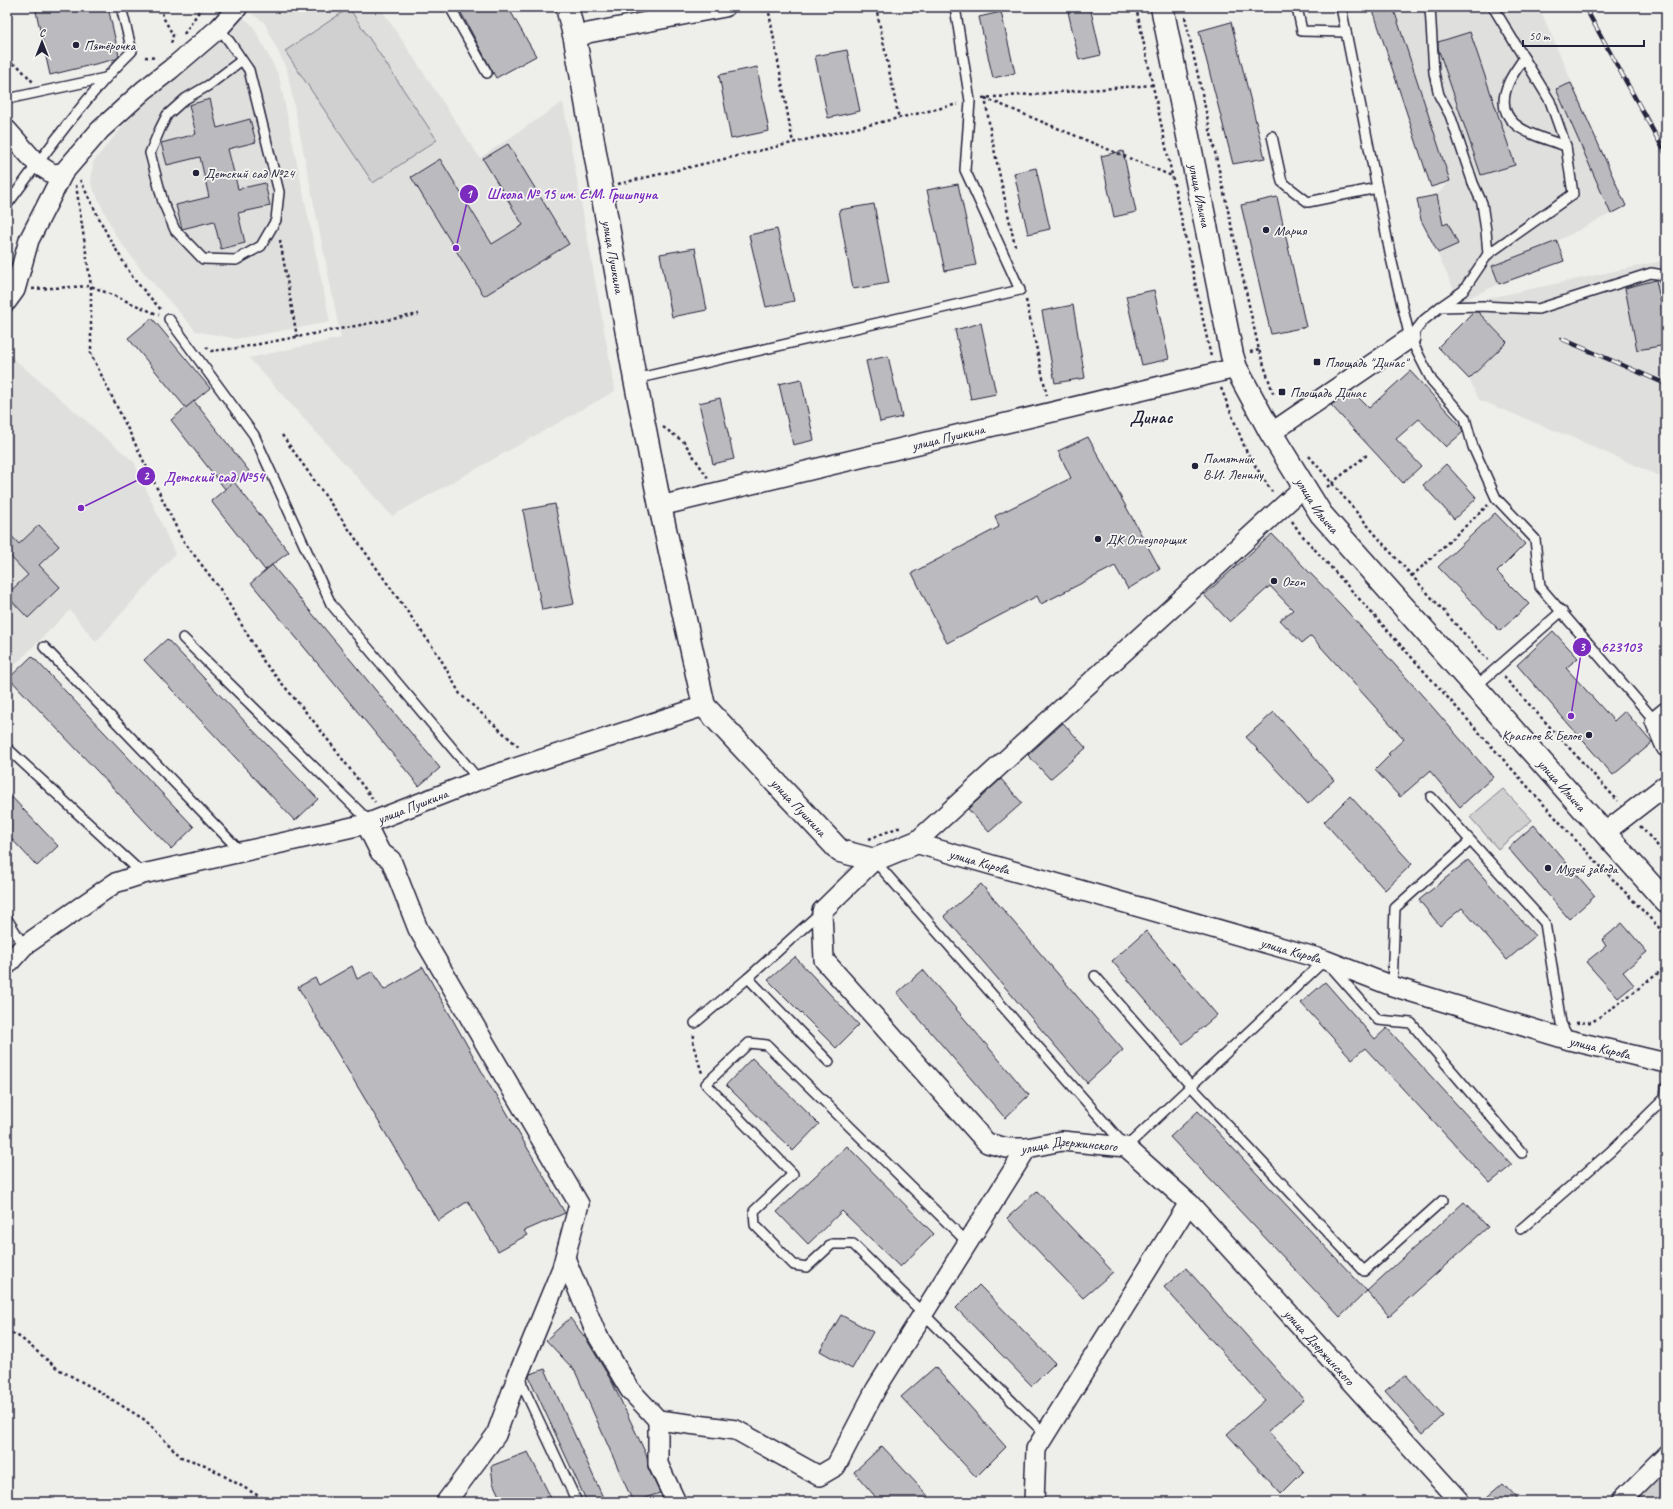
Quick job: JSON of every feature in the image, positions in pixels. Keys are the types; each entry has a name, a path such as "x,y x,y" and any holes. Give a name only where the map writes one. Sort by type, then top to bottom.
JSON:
{"street":[{"path":"11,295 29,240 68,168 100,130 144,90 219,28 238,7"},
{"name":"улица Пушкина","path":"567,7 575,39 635,379 660,506 704,706 840,852 874,860"},
{"path":"575,39 588,33 725,7"},
{"name":"улица Ильича","path":"1162,7 1230,349 1236,368 1271,433 1326,521 1666,902"},
{"path":"7,130 37,164 53,174 68,168"},
{"path":"1271,433 1410,338"},
{"name":"улица Пушкина","path":"660,506 1236,368"},
{"path":"822,911 874,860 921,837 1282,507 1308,493"},
{"name":"улица Пушкина","path":"7,965 24,946 115,883 143,874 368,823 479,780 704,706"},
{"path":"1660,716 1666,747"},
{"path":"1604,833 1666,785"},
{"path":"368,823 380,852 391,860 418,929 579,1204 562,1268 518,1375 496,1435 446,1502"},
{"name":"улица Кирова","path":"921,837 1325,960 1392,986 1565,1031 1666,1063"},
{"name":"улица Дзержинского","path":"822,911 824,960 987,1143 1007,1148 1027,1148 1062,1140 1126,1147 1189,1203 1460,1502"},
{"path":"565,1258 596,1333 630,1390 658,1420 736,1430 819,1476 836,1466 876,1389 1027,1148"},
{"path":"1034,1502 1036,1449 1189,1203"},
{"path":"658,1420 658,1464 676,1502"},
{"path":"1620,1502 1666,1456"}],"lane":[{"path":"7,205 37,164 105,78 132,51 121,7"},
{"path":"450,7 487,73"},
{"path":"635,379 1020,290 965,170 970,101 955,7"},
{"path":"1297,7 1302,30 1346,32"},
{"path":"1341,7 1391,258 1410,338 1432,381 1465,418 1473,447 1496,498 1535,538 1540,587 1660,716"},
{"path":"1430,7 1434,73 1439,95 1450,115 1473,183 1482,203 1488,254"},
{"path":"1410,338 1424,320 1463,291 1488,254 1573,194 1566,146 1550,101 1493,7"},
{"path":"219,28 242,60 249,70 279,192 276,220 261,246 236,260 202,259 175,230 163,202 150,153 167,115 186,99 209,85 242,60"},
{"path":"1524,58 1509,82 1503,102 1507,117 1516,126 1566,146"},
{"path":"7,100 105,78"},
{"path":"1272,136 1282,182 1308,202 1377,188"},
{"path":"1440,307 1482,306 1538,309 1651,273 1663,275 1666,285"},
{"path":"169,319 254,435 331,604 479,780"},
{"path":"1475,687 1562,611"},
{"path":"183,638 368,823"},
{"path":"44,647 241,853"},
{"path":"7,748 143,874"},
{"path":"1431,797 1545,924 1565,1031"},
{"path":"1392,986 1395,908 1470,841"},
{"path":"874,860 1126,1147 1190,1085 1325,960 1378,1020 1411,1023 1522,1153"},
{"path":"695,1023 748,978 822,911"},
{"path":"7,919 24,946"},
{"path":"1095,976 1190,1085 1364,1271 1443,1200"},
{"path":"748,978 828,1062"},
{"path":"968,1243 767,1045 749,1043 706,1084 793,1174 754,1211 755,1225 794,1265 807,1267 832,1244 853,1244 1045,1434"},
{"path":"1521,1229 1610,1152 1665,1098 1666,1087"},
{"path":"518,1375 577,1502"}],"path":[{"path":"161,7 163,17 173,35 171,48"},
{"path":"768,7 793,143"},
{"path":"876,7 898,119"},
{"path":"1136,7 1215,373 1247,453 1300,533 1581,846 1666,935"},
{"path":"1184,15 1259,350 1274,397"},
{"path":"145,57 159,58"},
{"path":"7,62 18,66 42,92"},
{"path":"618,184 898,119 985,97 1153,84"},
{"path":"985,97 1172,176"},
{"path":"68,168 81,210 91,286 91,354 182,539 220,589 264,662 315,723 377,804"},
{"path":"68,168 133,278 169,319"},
{"path":"276,220 297,337"},
{"path":"11,295 91,286 169,319"},
{"path":"205,346 211,351 238,348 418,314"},
{"path":"282,435 438,656 460,694 525,752"},
{"path":"1308,454 1412,576 1666,855"},
{"path":"1308,493 1332,483 1368,454"},
{"path":"1412,576 1496,498"},
{"path":"865,841 897,828 921,837"},
{"path":"1565,1031 1592,1022 1625,999 1666,967"},
{"path":"695,1023 693,1044 706,1084"},
{"path":"7,1330 21,1338 58,1369 95,1389 145,1420 181,1457 206,1465 269,1502"}],"shaded area":[{"path":"255,7 380,7 480,158 563,102 615,391 392,516 249,358 341,338 287,70 264,22 249,12"},
{"path":"1393,7 1539,7 1626,206 1557,241 1564,261 1499,284 1462,301 1454,290 1428,233 1437,195 1450,181"},
{"path":"349,8 437,140 373,183 285,51"},
{"name":"Детский сад №24","path":"243,17 253,26 279,76 330,322 236,339 196,331 144,273 116,236 91,184 93,162 148,96 181,75 226,36"},
{"path":"1666,260 1666,479 1573,438 1479,400 1469,379 1507,342 1476,310 1468,317 1466,303"},
{"path":"7,353 134,462 175,554 96,642 70,610 7,673"},
{"path":"1503,789 1532,820 1498,849 1470,817"},
{"path":"1666,1468 1666,1502 1632,1502"}],"building":[{"path":"35,7 108,7 119,56 116,59 50,75"},
{"path":"458,7 508,7 536,56 496,78"},
{"path":"1067,7 1090,7 1101,55 1079,60"},
{"path":"1372,7 1393,7 1450,181 1431,187"},
{"path":"1001,12 1015,73 993,78 979,17"},
{"path":"1231,22 1265,158 1233,164 1199,31"},
{"path":"1470,32 1515,165 1481,175 1438,48 1438,42"},
{"path":"847,50 860,111 828,118 815,56"},
{"path":"757,67 769,131 731,139 719,75"},
{"path":"1571,83 1626,206 1611,214 1556,89"},
{"path":"210,99 217,128 250,119 256,142 228,149 238,189 265,183 270,206 238,213 245,243 221,249 214,221 182,229 176,205 209,197 200,157 167,165 161,143 196,134 189,105"},
{"path":"508,144 569,244 484,296 411,177 440,159 492,244 523,225 483,159"},
{"path":"1123,151 1136,212 1114,217 1101,156"},
{"path":"1036,168 1050,229 1028,234 1014,173"},
{"path":"958,184 976,265 945,271 927,190"},
{"path":"1437,195 1443,225 1448,223 1458,244 1438,253 1421,220 1417,199"},
{"path":"1277,197 1306,327 1271,334 1241,205"},
{"path":"874,204 889,283 853,289 839,210"},
{"path":"777,229 794,301 766,307 749,235"},
{"path":"1557,241 1564,261 1499,284 1492,266"},
{"path":"695,248 707,310 672,317 660,254"},
{"path":"1656,280 1666,328 1666,345 1637,350 1625,288"},
{"path":"1154,290 1169,359 1142,365 1126,296"},
{"path":"1073,305 1085,378 1055,383 1042,311"},
{"path":"1473,312 1478,312 1507,342 1469,379 1438,347"},
{"path":"152,318 210,388 186,408 128,338"},
{"path":"981,323 996,394 971,399 955,330"},
{"path":"888,356 902,417 880,422 866,361"},
{"path":"1410,371 1461,426 1463,432 1446,447 1419,419 1396,439 1421,466 1403,483 1331,405 1352,391 1369,408"},
{"path":"801,379 814,440 793,445 779,384"},
{"path":"720,398 734,459 713,464 699,403"},
{"path":"194,401 249,471 225,489 171,420"},
{"path":"1088,437 1160,569 1128,589 1115,566 1041,604 1037,596 947,643 912,573 999,527 995,516 1071,478 1058,451"},
{"path":"1446,464 1477,498 1454,519 1423,485"},
{"path":"234,482 289,552 265,570 211,501"},
{"path":"555,504 574,604 542,610 523,510"},
{"path":"1495,513 1525,544 1497,572 1529,604 1500,631 1438,567"},
{"path":"39,525 59,546 39,565 60,587 28,618 7,596 7,594 28,575 7,553 7,531 19,544"},
{"path":"1272,534 1344,608 1493,777 1460,807 1430,771 1400,797 1375,770 1390,755 1388,754 1404,739 1311,636 1302,643 1280,620 1293,610 1270,586 1230,622 1204,595"},
{"path":"272,565 440,768 419,786 251,583"},
{"path":"1553,631 1578,658 1566,668 1614,721 1625,711 1652,743 1613,775 1517,665"},
{"path":"167,639 318,799 295,821 144,660"},
{"path":"32,656 194,827 171,849 9,678"},
{"path":"1274,712 1334,780 1308,804 1246,737"},
{"path":"1063,723 1086,748 1050,779 1028,755"},
{"path":"1001,779 1022,803 989,832 968,809"},
{"path":"7,792 58,846 37,866 7,834"},
{"path":"1350,796 1412,864 1385,890 1324,822"},
{"path":"1534,825 1595,896 1569,919 1508,848"},
{"path":"1468,860 1535,936 1507,960 1462,908 1440,926 1419,900"},
{"path":"981,884 1123,1050 1087,1083 944,916"},
{"path":"1622,923 1647,952 1623,972 1634,985 1618,998 1586,962 1606,946 1602,940"},
{"path":"1146,931 1217,1015 1183,1044 1112,961"},
{"path":"795,957 859,1025 836,1048 768,980"},
{"path":"352,966 357,979 373,971 384,990 423,967 494,1093 495,1092 565,1213 524,1231 527,1235 498,1251 468,1201 438,1221 298,987 315,978 319,985"},
{"path":"923,970 1029,1095 1005,1118 897,993"},
{"path":"1325,982 1375,1039 1387,1028 1512,1165 1490,1183 1365,1048 1352,1059 1301,1003"},
{"path":"752,1058 819,1124 793,1151 726,1085"},
{"path":"1198,1111 1367,1291 1340,1317 1170,1137"},
{"path":"847,1146 934,1234 900,1267 842,1211 808,1244 777,1212"},
{"path":"1037,1191 1113,1272 1083,1298 1007,1218"},
{"path":"1464,1202 1488,1227 1389,1316 1367,1291"},
{"path":"1186,1268 1304,1400 1268,1431 1304,1471 1281,1494 1227,1434 1265,1400 1164,1287"},
{"path":"979,1285 1055,1363 1032,1386 956,1308"},
{"path":"841,1315 873,1332 852,1369 820,1351"},
{"path":"570,1318 587,1340 612,1382 647,1456 648,1468 660,1493 633,1502 575,1371 546,1340"},
{"path":"935,1367 1006,1447 976,1477 901,1397"},
{"path":"545,1369 605,1502 587,1502 529,1377 530,1374"},
{"path":"1406,1375 1443,1416 1423,1434 1385,1391"},
{"path":"882,1446 928,1496 921,1502 880,1502 854,1472"},
{"path":"528,1452 553,1502 502,1502 493,1483 491,1466"},
{"path":"1502,1483 1520,1502 1480,1502"}],"railway":[{"path":"1585,7 1666,154"},
{"path":"1562,339 1666,384"}],"place":[{"name":"Пятёрочка","path":"76,45"},
{"name":"Детский сад №24","path":"196,173"},
{"name":"Мария","path":"1266,230"},
{"name":"Школа № 15 им. Е.М. Гришпуна","path":"456,248"},
{"name":"Площадь \"Динас\"","path":"1317,362"},
{"name":"Площадь Динас","path":"1282,392"},
{"name":"Памятник В.И. Ленину","path":"1195,466"},
{"name":"Детский сад №54","path":"81,508"},
{"name":"ДК Огнеупорщик","path":"1098,539"},
{"name":"Ozon","path":"1274,581"},
{"name":"623103","path":"1571,716"},
{"name":"Красное & Белое","path":"1589,735"},
{"name":"Музей завода","path":"1548,868"}],"district":[{"name":"Динас","path":"1151,417"}]}
